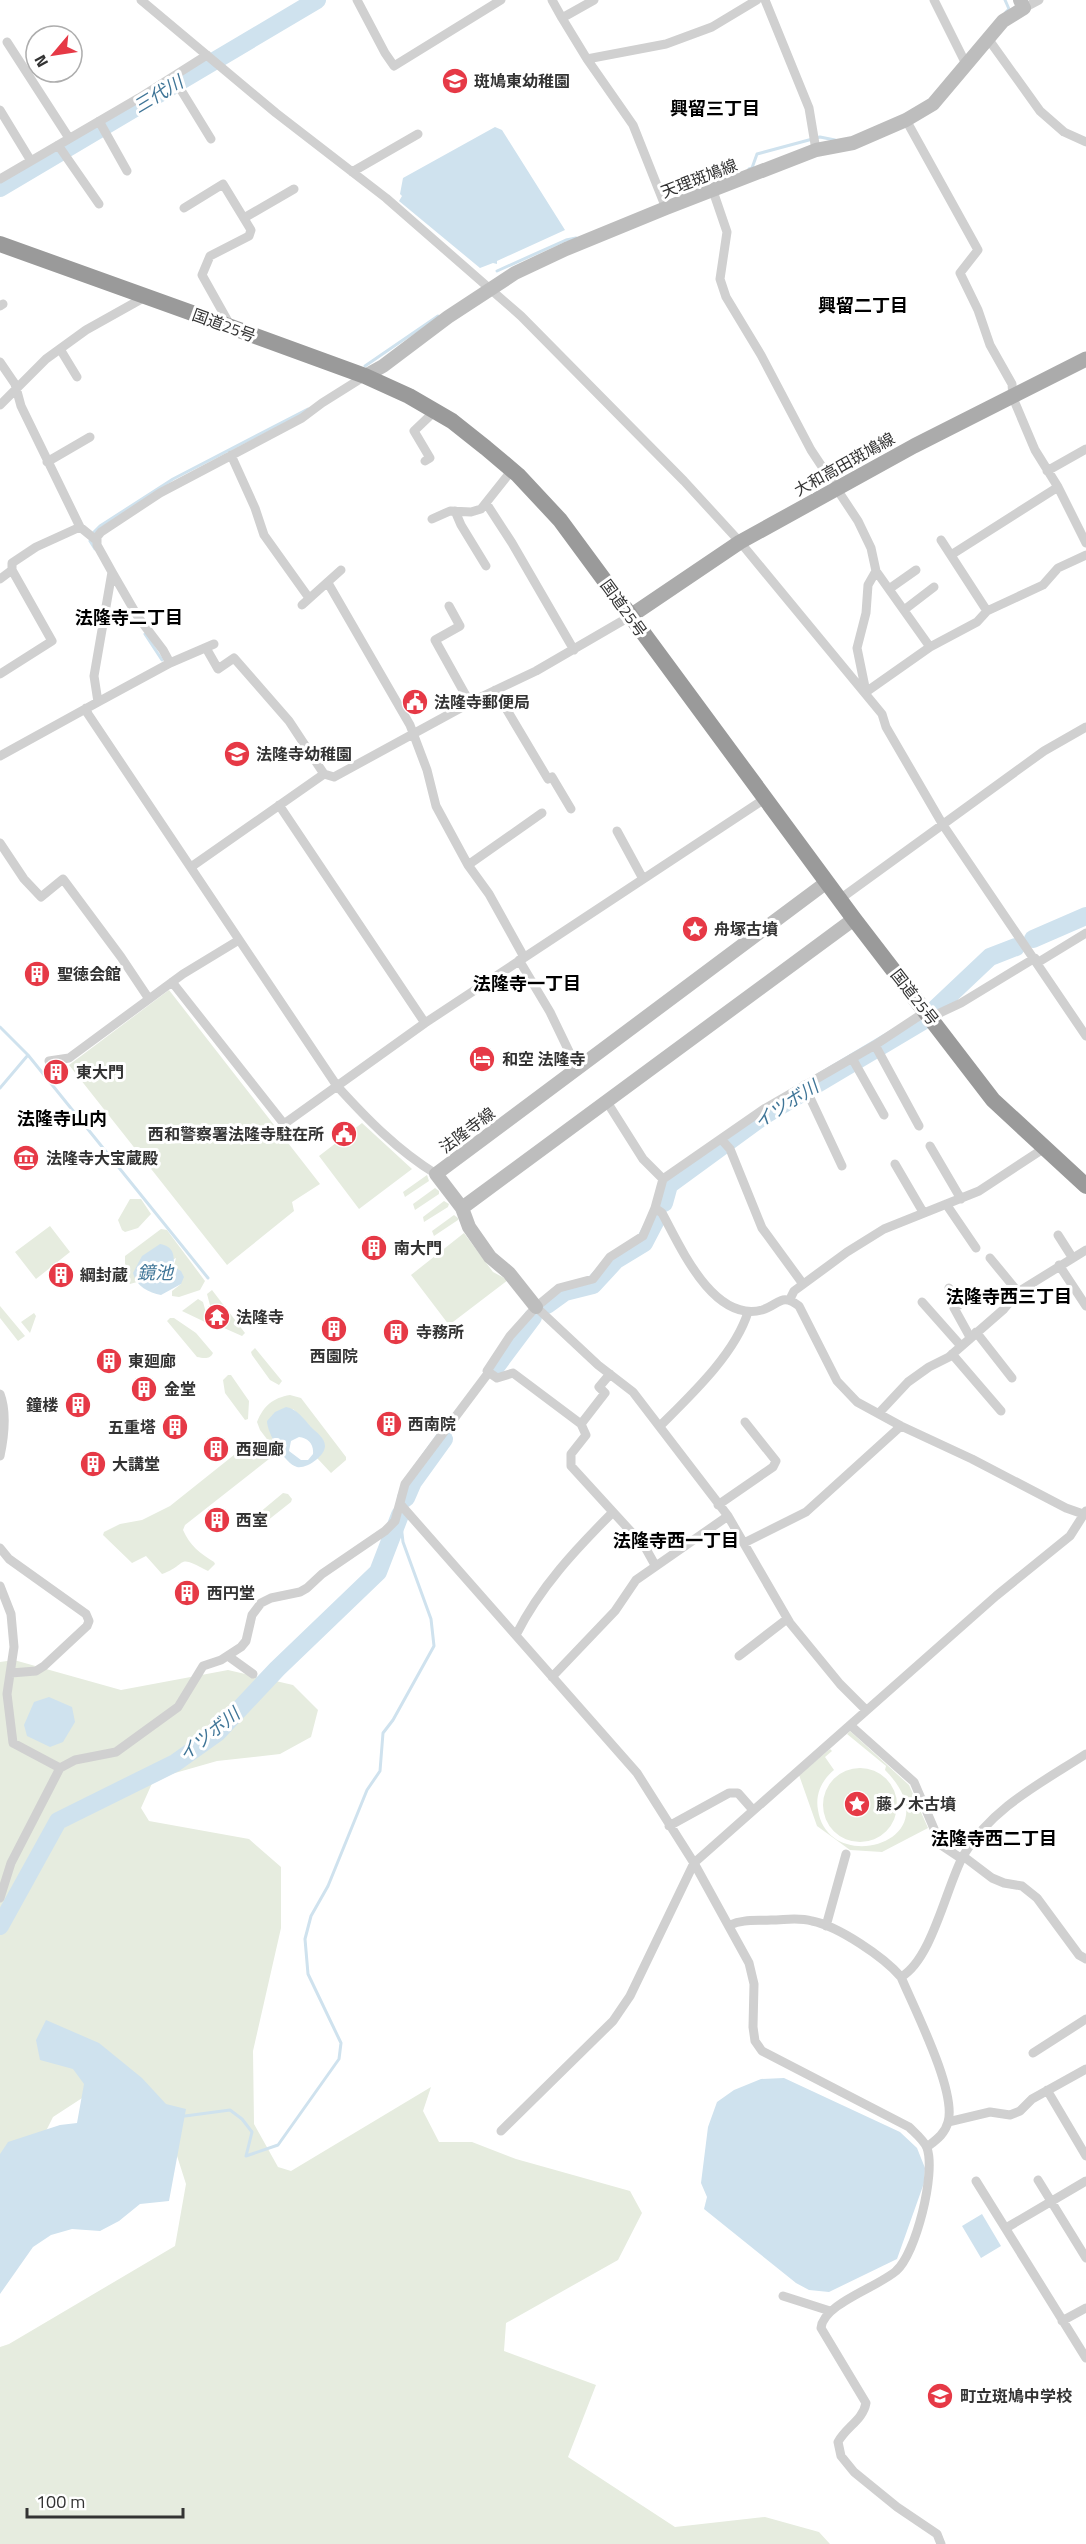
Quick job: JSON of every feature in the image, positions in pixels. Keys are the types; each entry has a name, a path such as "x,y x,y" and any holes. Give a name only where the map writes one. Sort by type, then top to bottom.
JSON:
{"highway":[{"name":"国道25号","path":"0,244 365,376 452,421 512,470 560,520 926,1016 993,1100 1043,1149 1086,1186"}],"main road":[{"name":"天理斑鳩線","path":"365,376 383,366 441,322 515,273 665,204 714,191 816,146 853,143 906,120 933,104 1003,21 1022,4"},
{"name":"大和高田斑鳩線","path":"629,616 740,542 914,446 1013,398 1086,359"},
{"name":"法隆寺線","path":"536,1307 509,1273 490,1257 469,1227 462,1208 436,1174 827,882"},
{"path":"462,1208 854,918"}],"street":[{"path":"144,3 157,0"},
{"path":"357,0 394,66 501,0"},
{"path":"552,0 587,59 633,125 665,204"},
{"path":"562,18 594,0"},
{"path":"587,59 666,44 712,27 757,0"},
{"path":"765,0 809,108 816,146"},
{"path":"934,0 967,66"},
{"path":"1022,4 1039,0"},
{"path":"144,3 276,112 386,198 491,288 684,481 740,542 854,683 866,692 882,714 886,727 943,825 1086,1036"},
{"path":"989,40 1040,111 1064,132 1086,142"},
{"path":"7,42 69,138"},
{"path":"0,179 60,148 69,138 101,125 176,81 207,55"},
{"path":"176,81 211,139"},
{"path":"0,110 31,161"},
{"path":"906,120 978,250 960,273 978,310 990,345 1012,384 1013,398 1035,450 1058,487 1086,543"},
{"path":"101,125 127,171"},
{"path":"352,172 418,134"},
{"path":"60,148 99,204"},
{"path":"184,208 223,184 251,230 249,236 210,256 202,275 231,327"},
{"path":"244,218 294,189"},
{"path":"714,191 728,232 720,279 726,297 761,356 811,450 858,520 871,548 876,571 930,647"},
{"path":"0,405 33,370 60,349 145,297"},
{"path":"60,349 77,377"},
{"path":"0,362 16,389 21,406 80,527 96,540 138,617 164,650 170,663"},
{"path":"96,540 101,532 126,513 302,418 365,376"},
{"path":"424,461 430,458 414,431 436,411"},
{"path":"47,462 90,437"},
{"path":"1047,471 1086,449"},
{"path":"231,455 245,483 264,535 305,602 341,570"},
{"path":"432,519 456,511 477,511 512,470"},
{"path":"951,555 1058,487"},
{"path":"486,503 574,650"},
{"path":"456,511 461,525 486,566"},
{"path":"0,674 52,641 12,570 12,563 19,556 80,527"},
{"path":"941,540 987,610"},
{"path":"866,692 930,647 977,622 987,610 1043,585 1058,568 1086,555"},
{"path":"0,579 12,570"},
{"path":"889,590 916,570"},
{"path":"866,692 857,648 866,614 868,585 876,571"},
{"path":"98,702 94,676 112,572"},
{"path":"328,583 395,697 427,770 436,806 468,865 489,894 578,1068"},
{"path":"904,610 934,587"},
{"path":"449,606 460,626 435,640 470,703"},
{"path":"0,756 170,663 210,646 218,669 234,658 289,721 324,774 334,777 574,650 629,616"},
{"path":"495,690 548,779 552,777 571,809"},
{"path":"87,710 337,1086 387,1138 411,1158 436,1174"},
{"path":"840,899 1044,751 1086,727"},
{"path":"191,867 324,774"},
{"path":"172,982 284,1124 425,1023 521,958 766,798"},
{"path":"279,806 425,1023"},
{"path":"468,865 525,819 542,813"},
{"path":"617,831 642,877"},
{"path":"0,843 24,879 40,897 63,879 149,999"},
{"path":"0,1898 11,1863 60,1768 75,1760 116,1752 178,1707 203,1666 228,1656 246,1641 252,1615 261,1603 308,1588 322,1574 396,1521 405,1484 489,1372 487,1371 510,1336 536,1307 559,1288 592,1279 610,1257 644,1236 663,1179 806,1088 926,1016 960,1003 1086,933"},
{"path":"49,1061 69,1058 172,982 239,940"},
{"path":"876,1048 919,1126"},
{"path":"854,1060 884,1115"},
{"path":"806,1088 842,1166"},
{"path":"607,1102 644,1159 663,1179"},
{"path":"724,1142 762,1228 803,1284"},
{"path":"930,1146 961,1199"},
{"path":"790,1299 794,1291 803,1284 884,1229 910,1221 923,1212 979,1191 1043,1149"},
{"path":"895,1164 923,1212"},
{"path":"946,1204 976,1248"},
{"path":"501,2131 613,2021 630,1996 694,1863 996,1596 1070,1536 1086,1514 1066,1508 857,1402 837,1381 799,1306 790,1299 783,1299 763,1310 748,1312 710,1292 695,1273 662,1213 655,1208"},
{"path":"1058,1235 1072,1257"},
{"path":"879,1413 908,1382 952,1354 1004,1309 1018,1292 1086,1250"},
{"path":"990,1258 1018,1292"},
{"path":"1059,1265 1086,1306"},
{"path":"950,1288 959,1305 954,1308 973,1335 1012,1378"},
{"path":"922,1302 961,1346"},
{"path":"536,1307 633,1392 728,1516 787,1619 840,1684 866,1710"},
{"path":"660,1426 706,1381 744,1324 748,1312"},
{"path":"952,1354 1001,1411"},
{"path":"489,1372 497,1378 513,1373 581,1424 586,1435 570,1454 571,1466 645,1546 655,1565"},
{"path":"581,1424 605,1393 599,1387 610,1374"},
{"path":"0,1394 3,1402 4,1424 0,1456"},
{"path":"718,1505 773,1467 776,1461 745,1422"},
{"path":"744,1543 806,1512 901,1426"},
{"path":"401,1504 637,1773 694,1863 730,1925 749,1964 754,1984 753,2028 755,2040 762,2051 909,2127 927,2147 930,2163 928,2191 908,2257 898,2270 887,2278 830,2311 821,2321 821,2328 867,2403 863,2415 842,2434 838,2442 841,2456 854,2472 897,2507 937,2534 941,2544"},
{"path":"516,1635 526,1616 571,1554 613,1512"},
{"path":"552,1677 615,1611 636,1580 728,1516"},
{"path":"0,1548 9,1558 86,1614 88,1621 87,1626 44,1666 36,1671 11,1673"},
{"path":"0,1586 11,1614 14,1647 6,1694 13,1743 60,1768"},
{"path":"739,1656 787,1619"},
{"path":"228,1656 253,1674"},
{"path":"850,1725 914,1782 941,1845 992,1878 1022,1886 1037,1898 1079,1954 1086,1959"},
{"path":"901,1977 908,1973 927,1944 963,1858 986,1825 1010,1802 1086,1754"},
{"path":"669,1826 729,1793 738,1793 753,1810"},
{"path":"826,1926 846,1854"},
{"path":"730,1925 752,1920 793,1918 813,1921 826,1926 891,1966 901,1977 944,2080 949,2104 948,2122 941,2136 927,2147"},
{"path":"1033,2053 1086,2019"},
{"path":"948,2122 990,2112 1010,2115 1020,2111 1032,2099 1086,2068"},
{"path":"1047,2090 1086,2156"},
{"path":"1038,2180 1086,2258"},
{"path":"976,2181 1086,2358"},
{"path":"1006,2228 1086,2181"},
{"path":"783,2296 830,2311"},
{"path":"1062,2321 1086,2308"}],"shaded area":[{"path":"169,990 320,1184 292,1202 294,1211 227,1265 69,1065"},
{"path":"362,1123 412,1169 359,1209 319,1156"},
{"path":"427,1175 429,1181 405,1197 403,1192"},
{"path":"435,1188 439,1194 415,1210 413,1204"},
{"path":"130,1199 141,1199 151,1214 138,1228 125,1232 118,1220"},
{"path":"444,1201 449,1204 448,1207 424,1222 423,1217"},
{"path":"454,1215 458,1220 434,1236 432,1231"},
{"path":"50,1226 70,1252 36,1279 15,1252"},
{"path":"161,1229 167,1230 205,1281 200,1290 179,1297 172,1296 172,1291 181,1284 174,1265 176,1258 130,1284 125,1276 125,1256"},
{"path":"464,1233 493,1272 508,1280 449,1325 411,1275"},
{"path":"212,1290 245,1333 242,1336 215,1324 207,1294"},
{"path":"198,1299 203,1302 208,1320 205,1322 182,1311"},
{"path":"0,1306 25,1336 18,1341 0,1318"},
{"path":"34,1313 36,1316 30,1333 21,1322"},
{"path":"174,1318 196,1333 213,1353 212,1355 206,1358 197,1357 167,1321"},
{"path":"255,1348 282,1381 279,1385 270,1380 252,1355 251,1352"},
{"path":"231,1375 249,1401 248,1419 245,1420 225,1393 223,1380"},
{"path":"290,1395 301,1398 346,1457 346,1460 331,1473 317,1458 320,1456 323,1440 293,1409 272,1439 281,1452 279,1455 260,1430 257,1422 266,1407 274,1400"},
{"path":"254,1439 269,1459 185,1525 183,1530 196,1549 214,1562 215,1564 208,1571 186,1561 162,1574 146,1556 132,1563 103,1535 104,1532 120,1524 142,1520 170,1506"},
{"path":"283,1493 288,1494 292,1499 291,1502 267,1521 261,1521 259,1513"},
{"path":"14,1660 121,1690 228,1670 293,1685 318,1710 311,1737 280,1754 217,1761 154,1779 141,1808 149,1821 249,1839 281,1867 281,1928 253,2051 254,2124 278,2167 291,2171 431,2087 423,2111 439,2142 472,2142 516,2159 630,2191 642,2213 618,2260 506,2323 504,2351 596,2385 568,2457 675,2527 765,2517 819,2532 830,2544 0,2544 0,2347 9,2344 175,2246 186,2184 163,2112 119,2074 53,2117 26,2171 0,2186 0,1662"},
{"path":"850,1731 909,1785 928,1828 882,1852 850,1850 817,1826 799,1775 830,1749 832,1751 825,1757 834,1770 823,1783 818,1798 818,1810 827,1831 843,1843 862,1846 882,1843 898,1832 906,1816 903,1795 885,1770 886,1766 847,1734"},
{"path":"853,1768 867,1768 881,1774 891,1784 897,1798 897,1812 891,1826 881,1836 867,1842 853,1842 839,1836 829,1826 823,1812 823,1798 829,1784 839,1774"}],"water":[{"path":"495,127 502,130 565,230 497,261 497,264 493,263 480,268 399,201 402,196 400,194 403,178"},
{"name":"鏡池","path":"160,1244 171,1249 174,1267 181,1271 184,1277 181,1284 161,1295 144,1288 137,1282 133,1273 142,1256"},
{"path":"286,1407 294,1410 320,1435 325,1446 319,1458 301,1467 292,1465 287,1460 268,1426 267,1421 275,1412","holes":["302,1438 308,1440 312,1447 313,1454 308,1460 301,1460 289,1451 291,1441"]},
{"path":"49,1697 72,1707 75,1722 63,1742 50,1747 27,1736 24,1725 34,1702"},
{"path":"46,2020 99,2043 142,2078 166,2104 186,2109 169,2201 140,2204 119,2221 100,2231 72,2229 51,2235 33,2247 0,2294 0,2154 8,2142 60,2125 77,2123 84,2084 73,2069 40,2060 36,2040"},
{"path":"784,2078 900,2132 917,2148 925,2168 924,2183 897,2259 829,2292 809,2290 796,2283 704,2209 707,2197 701,2183 708,2127 717,2102 734,2090 761,2079"},
{"path":"982,2214 1001,2246 981,2258 962,2226"}],"waterway":[{"name":"三代川","path":"0,188 317,0"},
{"path":"1005,0 1009,9 1006,12"},
{"path":"749,169 752,168 757,154 820,137 835,140"},
{"path":"497,271 566,240 576,238"},
{"path":"365,366 438,316"},
{"path":"94,532 173,479 308,409"},
{"path":"90,541 95,549"},
{"path":"145,634 162,660"},
{"name":"イツボ川","path":"1033,939 1086,916"},
{"name":"イツボ川","path":"936,1008 990,957 1016,947"},
{"name":"イツボ川","path":"664,1203 669,1185 765,1115 923,1021"},
{"path":"0,1027 28,1055 0,1088"},
{"path":"28,1055 208,1278"},
{"name":"イツボ川","path":"547,1305 565,1292 593,1285 616,1260 644,1243 656,1220"},
{"name":"イツボ川","path":"495,1368 533,1317"},
{"name":"イツボ川","path":"406,1498 413,1482 444,1439"},
{"name":"イツボ川","path":"0,1926 58,1821 175,1763 217,1733 277,1669 378,1572 400,1515"},
{"path":"185,2116 230,2110 242,2119 252,2132 246,2156 278,2145 339,2059 341,2043 308,1974 305,1939 311,1916 328,1886 367,1790 380,1771 383,1733 393,1720 434,1646 431,1619 403,1542 400,1516"}],"place":[{"name":"斑鳩東幼稚園","path":"455,81"},
{"name":"法隆寺郵便局","path":"415,702"},
{"name":"法隆寺幼稚園","path":"237,754"},
{"name":"舟塚古墳","path":"695,929"},
{"name":"聖徳会館","path":"37,974"},
{"name":"和空 法隆寺","path":"482,1059"},
{"name":"東大門","path":"56,1072"},
{"name":"西和警察署法隆寺駐在所","path":"344,1134"},
{"name":"法隆寺大宝蔵殿","path":"26,1158"},
{"name":"南大門","path":"374,1248"},
{"name":"綱封蔵","path":"61,1275"},
{"name":"法隆寺","path":"217,1317"},
{"name":"西園院","path":"334,1329"},
{"name":"寺務所","path":"396,1332"},
{"name":"東廻廊","path":"109,1361"},
{"name":"金堂","path":"144,1389"},
{"name":"鐘楼","path":"78,1405"},
{"name":"西南院","path":"389,1424"},
{"name":"五重塔","path":"175,1427"},
{"name":"西廻廊","path":"216,1449"},
{"name":"大講堂","path":"93,1464"},
{"name":"西室","path":"217,1520"},
{"name":"西円堂","path":"187,1593"},
{"name":"藤ノ木古墳","path":"857,1804"},
{"name":"町立斑鳩中学校","path":"940,2396"}],"district":[{"name":"興留三丁目","path":"715,108"},
{"name":"興留二丁目","path":"863,305"},
{"name":"法隆寺二丁目","path":"129,617"},
{"name":"法隆寺一丁目","path":"527,983"},
{"name":"法隆寺山内","path":"62,1118"},
{"name":"法隆寺西三丁目","path":"1009,1296"},
{"name":"法隆寺西一丁目","path":"676,1540"},
{"name":"法隆寺西二丁目","path":"994,1838"}]}
